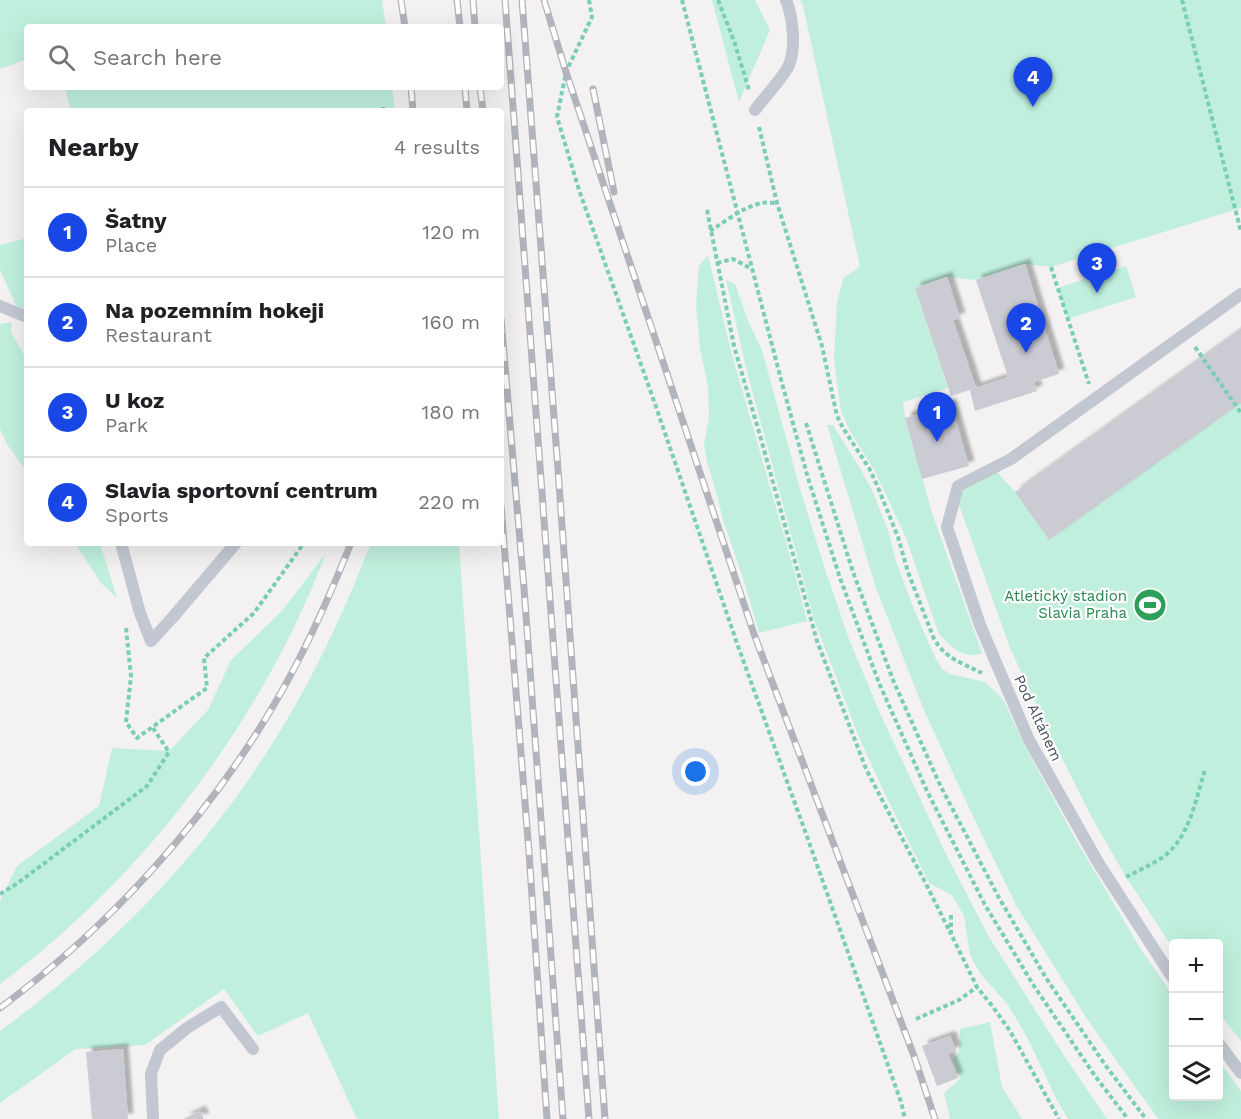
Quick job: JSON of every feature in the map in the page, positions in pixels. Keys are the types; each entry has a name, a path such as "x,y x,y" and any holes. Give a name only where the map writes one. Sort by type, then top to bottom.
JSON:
{"lane":[{"path":"755,110 788,68 792,47 792,22 786,0"},
{"name":"Pod Altánem","path":"1169,974 1099,864 1029,740 980,625 947,527 958,486 1011,459 1241,294"},
{"path":"0,306 24,316"},
{"path":"123,546 140,613 151,641 233,546"},
{"path":"153,1119 151,1074 160,1050 188,1028 221,1007 253,1049"},
{"path":"1222,1047 1241,1073"}],"path":[{"path":"589,0 592,17 566,72 556,117 579,190 738,646 897,1090 905,1119"},
{"path":"682,0 808,478 840,578 879,683 927,791 985,905 1034,986 1095,1076 1128,1119"},
{"path":"718,0 734,41 755,110 777,203 822,346 837,416 877,485 934,639 946,655 990,678"},
{"path":"1182,0 1241,232"},
{"path":"710,231 737,213 763,202 777,203"},
{"path":"707,210 734,346 817,641 866,769 977,987 1010,1031 1059,1119"},
{"path":"717,263 733,259 752,269"},
{"path":"1051,267 1094,399"},
{"path":"1206,363 1241,413"},
{"path":"806,423 853,572 877,637 893,680 940,785 998,896 1046,978 1106,1066 1146,1119"},
{"path":"126,620 131,676 126,722 137,738 207,688 204,658 254,613 301,546"},
{"path":"0,894 147,786 169,752 153,728"},
{"path":"1113,886 1163,856 1181,838 1188,824 1204,770"},
{"path":"951,915 951,934"},
{"path":"916,1019 959,1000 977,987"}],"green space":[{"path":"0,0 382,0 386,24 24,24 24,60 0,69"},
{"path":"712,0 755,0 770,30 739,102"},
{"path":"800,0 1241,0 1241,208 1051,267 1025,264 976,280 947,277 915,288 948,388 903,402 905,417 932,513 982,653 976,655 957,650 938,632 906,538 876,473 850,431 841,411 834,356 837,302 844,277 860,267"},
{"path":"66,90 392,90 395,108 70,108"},
{"path":"24,239 24,315 21,316 0,270 0,245"},
{"path":"708,255 731,351 807,621 759,633 723,520 704,444 709,418 708,387 700,348 696,306 699,266"},
{"path":"1126,266 1136,297 1068,319 1057,288"},
{"path":"726,280 735,284 749,323 762,350 800,489 825,569 849,639 879,711 946,854 989,937 1107,1119 1068,1119 1026,1035 1008,1005 980,973 970,955 964,916 952,895 929,883 858,735 814,619 747,372"},
{"path":"12,322 11,332 24,355 24,468 7,444 0,429 0,324"},
{"path":"1241,330 1241,1041 1223,1018 1223,939 1169,939 1169,942 1126,877 1091,816 1010,648 958,502 964,487 996,471 1015,492"},
{"path":"827,425 833,425 873,492 915,612 942,669 950,674 985,682 1003,699 1024,744 1077,842 1139,946 1169,990 1169,1101 1223,1101 1223,1066 1241,1091 1241,1119 1159,1119 1085,1016 1016,905 923,708 876,588"},
{"path":"77,546 101,546 117,598 101,583"},
{"path":"370,546 459,546 499,1119 357,1119 308,1013 258,1036 224,989 145,1045 76,1049 0,1103 0,1031 85,963 125,925 198,845 263,758 292,711 314,671"},
{"path":"326,553 300,615 269,676 233,735 193,791 150,845 103,895 53,942 0,984 0,901 17,866 99,806 112,748 169,751 208,710 231,660 282,611"},
{"path":"990,1022 1002,1087 1022,1119 950,1119 944,1093 960,1079 953,1058 959,1053 960,1029"}],"building":[{"path":"1025,264 1059,374 1034,382 1037,391 975,411 970,390 951,396 915,288 947,277 960,318 953,320 976,388 1008,377 976,280"},
{"path":"1241,330 1241,403 1049,540 1015,492"},
{"path":"951,404 969,466 922,479 905,418"},
{"path":"950,1036 956,1051 948,1054 958,1078 937,1086 922,1046"},
{"path":"123,1049 128,1119 92,1119 86,1052"},
{"path":"200,1111 204,1119 183,1119"}],"railway":[{"path":"401,0 405,24"},
{"path":"457,0 460,24"},
{"path":"473,0 475,24"},
{"path":"505,0 589,1119"},
{"path":"522,0 605,1119"},
{"path":"544,0 754,634 914,1056 935,1119"},
{"path":"593,89 614,192"},
{"path":"411,90 413,108"},
{"path":"465,90 467,108"},
{"path":"480,90 483,108"},
{"path":"504,354 524,588 563,1119"},
{"path":"504,543 529,852 547,1119"},
{"path":"0,1008 41,976 117,907 187,830 248,747 286,684 316,624 350,546"}],"place":[{"name":"Slavia sportovní centrum","path":"1033,107"},
{"name":"U koz","path":"1097,293"},
{"name":"Na pozemním hokeji","path":"1026,353"},
{"name":"Šatny","path":"937,442"},
{"name":"Atletický stadion Slavia Praha","path":"1150,605"}]}
